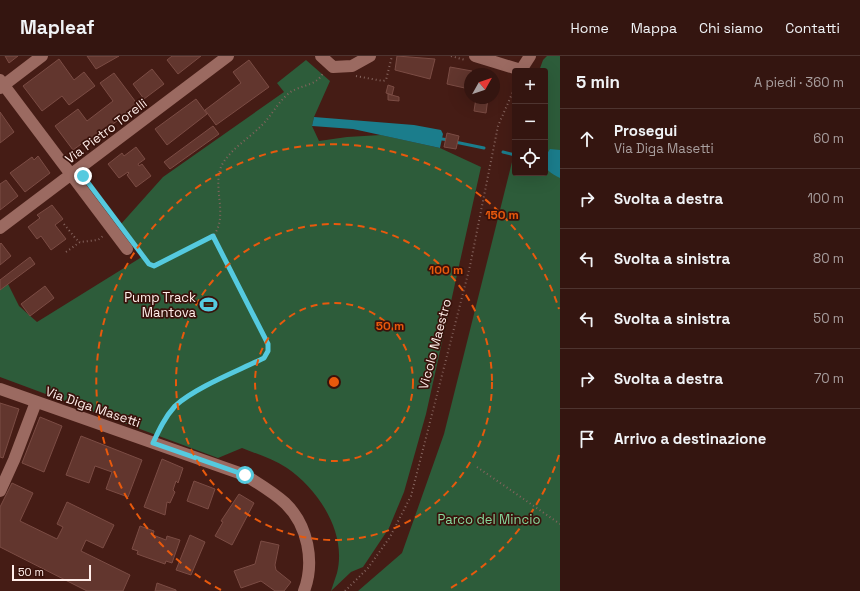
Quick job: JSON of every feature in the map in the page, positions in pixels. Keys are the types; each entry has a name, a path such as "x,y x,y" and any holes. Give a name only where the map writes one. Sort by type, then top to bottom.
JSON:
{"street":[{"path":"42,56 1,84 112,230 131,247"},
{"name":"Via Pietro Torelli","path":"0,228 228,56"},
{"path":"321,56 329,68 352,66 370,56"},
{"path":"475,56 521,70 530,56"},
{"name":"Via Diga Masetti","path":"0,389 245,475 267,488 286,504 298,519 303,530 310,556 309,578 304,591"},
{"path":"0,491 14,460 36,402"}],"path":[{"path":"131,247 149,264 154,266 213,236 219,230 219,178 222,164 234,149 264,123 292,91 321,78 329,68"},
{"name":"Vicolo Maestro","path":"345,591 368,568 390,537 411,496 470,266 498,126 512,94"},
{"path":"64,224 80,242"},
{"path":"66,252 80,242 98,240 112,230"},
{"path":"153,443 163,421 187,396 264,358 268,351 268,344 213,236"},
{"path":"477,466 560,524"}],"green space":[{"name":"Parco del Mincio","path":"547,56 560,56 560,591 358,591 402,553 444,434 512,162 512,176 548,176 548,68 540,68 543,60"},
{"path":"306,60 330,81 314,117 312,126 319,141 347,137 381,135 440,148 481,167 426,414 404,492 389,528 363,567 351,572 331,591 337,573 339,558 338,543 334,528 320,500 299,477 287,468 271,459 242,448 218,458 0,377 0,290 8,284 19,306 37,322 145,255 121,224 163,177 284,92 277,83"}],"water":[{"path":"314,117 414,125 441,130 443,134 440,148 353,129 312,126"},
{"path":"550,149 560,150 560,178 548,170 548,152"}],"building":[{"path":"5,56 18,56 9,63"},
{"path":"87,56 119,56 96,69"},
{"path":"172,56 201,56 178,74 167,60"},
{"path":"397,56 435,59 430,79 395,70"},
{"path":"59,59 74,80 84,72 95,86 69,105 62,96 42,111 23,86"},
{"path":"249,60 269,87 216,125 205,110 241,83 233,72"},
{"path":"450,67 464,70 464,88 447,84"},
{"path":"152,69 164,84 144,99 133,84"},
{"path":"114,73 138,105 93,139 91,137 73,150 55,126 78,109 87,121 113,101 100,83"},
{"path":"388,85 394,87 392,95 386,93"},
{"path":"388,94 399,97 399,101 388,100"},
{"path":"196,99 207,114 167,145 155,129"},
{"path":"475,104 487,104 486,113 474,111"},
{"path":"0,112 14,132 0,143"},
{"path":"213,126 219,134 170,169 164,162"},
{"path":"447,133 459,136 456,149 444,147"},
{"path":"136,147 145,159 138,164 139,166 142,164 151,176 136,187 127,175 129,173 128,172 119,178 108,164 122,153 124,156"},
{"path":"38,156 50,173 25,192 10,173 32,157 34,160"},
{"path":"6,180 18,196 0,210 0,184"},
{"path":"52,205 63,219 55,225 66,239 51,250 41,236 37,239 28,227 40,218 37,215"},
{"path":"1,243 11,256 0,265 0,244"},
{"path":"30,257 35,264 0,290 0,280"},
{"path":"45,286 54,298 30,316 21,304"},
{"path":"0,403 19,409 3,458 0,457"},
{"path":"40,417 62,426 44,472 22,463"},
{"path":"81,436 142,460 128,497 106,489 112,472 95,466 89,483 66,475"},
{"path":"162,459 183,468 178,483 176,481 173,490 175,492 170,503 167,502 165,515 144,507"},
{"path":"194,481 215,489 208,509 187,501"},
{"path":"12,483 33,493 20,521 57,539 63,527 57,524 67,502 114,525 103,548 86,540 81,551 130,575 123,591 87,591 0,547 0,507"},
{"path":"239,494 254,503 232,545 215,536 223,522 221,521"},
{"path":"140,526 154,531 153,535 166,540 167,536 180,540 172,563 166,561 165,564 137,554 138,551 132,549"},
{"path":"190,535 205,542 191,575 176,570"},
{"path":"261,541 279,545 275,565 276,570 291,582 284,591 275,591 261,581 241,588 234,571 255,564"},
{"path":"157,583 176,590 176,591 155,591"}],"waterway":[{"path":"442,139 449,140"},
{"path":"455,142 484,148"},
{"path":"503,152 512,154"}],"place":[{"name":"Pump Track Mantova","path":"209,304"}],"route":[{"path":"83,176 149,264 154,266 164,262 213,236 268,344 268,351 264,358 187,396 163,421 153,443 245,475"}]}
